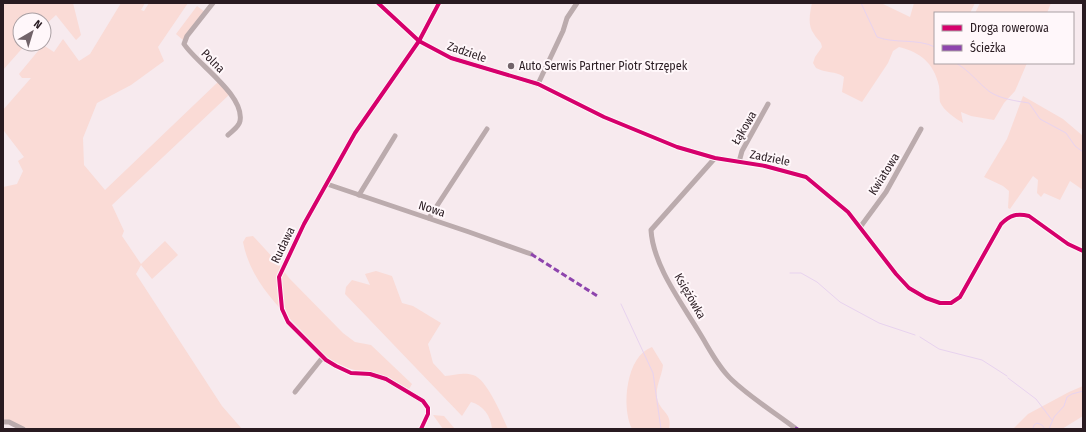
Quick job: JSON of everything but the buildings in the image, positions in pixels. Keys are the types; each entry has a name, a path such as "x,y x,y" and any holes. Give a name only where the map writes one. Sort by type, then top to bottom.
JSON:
{"street":[{"name":"Polna","path":"213,3 187,36 184,44 234,97 240,120 238,126 228,135"},
{"name":"Zadziele","path":"378,3 419,40 451,58 538,84 625,127 677,147 715,158 765,166 806,177 842,205 861,226 896,274 909,288 926,298 945,304 952,303 960,297 1001,224 1011,216 1022,214 1029,216 1068,244 1083,252"},
{"name":"Rudawa","path":"421,429 428,414 428,408 423,401 386,379 370,374 344,371 323,357 288,322 282,309 279,277 304,224 369,111 419,40 439,3"},
{"path":"538,84 564,31 567,18 577,3"},
{"name":"Łąkowa","path":"739,162 742,151 768,104"},
{"path":"429,218 487,129"},
{"name":"Kwiatowa","path":"861,226 886,192 922,129"},
{"path":"359,195 395,136"},
{"name":"Księżówka","path":"715,158 651,230 652,242 672,287 716,360 726,373 748,393 795,428"},
{"name":"Nowa","path":"327,184 531,254"},
{"path":"295,392 323,357"},
{"path":"3,422 9,422 23,429"}],"shaded area":[{"path":"3,3 73,3 81,35 76,40 56,15 52,19 52,12 12,12 12,52 19,52 3,70"},
{"path":"121,3 145,3 141,10 144,11 149,3 188,3 158,47 164,61 131,85 97,103 83,138 84,165 105,190 218,82 230,94 112,205 124,231 122,236 141,264 165,241 178,255 152,279 141,265 136,274 222,406 242,429 27,429 3,419 3,187 17,184 23,171 18,161 24,157 4,131 3,110 31,78 22,78 19,74 37,52 52,52 52,51 54,52 63,39 79,61 90,54"},
{"path":"812,3 881,3 910,17 914,3 975,3 970,12 934,12 934,64 1027,64 1015,91 1004,103 994,120 971,116 961,112 963,123 953,117 940,102 937,78 930,65 920,55 899,47 893,51 888,63 862,102 842,92 844,77 838,74 819,70 813,63 822,47 821,43 810,27 810,11"},
{"path":"980,3 1051,3 1047,12 976,12"},
{"path":"197,6 205,12 183,40 176,34"},
{"path":"1023,96 1063,119 1083,136 1083,190 1070,181 1060,200 1044,193 1041,197 1037,193 1038,180 1033,176 1010,209 1008,208 1009,191 1003,186 984,177 1007,139"},
{"path":"253,236 277,262 289,278 343,333 355,342 371,345 412,384 409,389 382,376 349,369 340,365 334,362 319,349 282,311 258,280 246,255 243,242 246,237"},
{"path":"376,271 392,276 402,303 413,306 441,323 428,344 433,363 445,376 459,374 473,375 484,383 494,399 508,429 492,429 486,412 475,403 471,402 462,416 345,294 346,287 352,280 370,285 365,274"},
{"path":"652,347 663,365 657,390 657,398 668,416 670,424 669,429 632,429 627,408 628,383 631,371 636,361 643,352"},
{"path":"1083,386 1083,416 1062,429 1013,429 1028,414"},
{"path":"433,415 444,416 455,429 443,429"}],"waterway":[{"path":"861,3 877,37 928,44 934,47"},
{"path":"957,64 990,92 1009,99 1029,103 1040,119 1066,133 1075,146 1083,152"},
{"path":"790,273 801,273 817,282 840,302 879,323 915,335"},
{"path":"621,304 653,373 661,429"},
{"path":"1083,326 1083,341"},
{"path":"920,337 939,349 982,360 1007,376"},
{"path":"1008,378 1036,399 1052,420"},
{"path":"1049,429 1054,417 1064,406 1067,397 1083,391"},
{"path":"1033,429 1034,425 1037,423 1042,425 1045,429"}],"marked path":[{"path":"531,254 599,297"}],"cycle path":[{"path":"378,3 419,41 451,58 538,84 604,117 677,147 715,158 765,166 806,177 848,212 896,274 909,288 926,298 940,303 951,303 960,297 1001,224 1014,216 1029,216 1068,244 1083,251"},
{"path":"421,429 428,414 428,408 423,401 386,379 370,374 351,373 336,366 326,360 288,322 282,309 279,277 304,224 355,133 419,41 439,3"}],"place":[{"name":"Auto Serwis Partner Piotr Strzępek","path":"511,66"}]}
